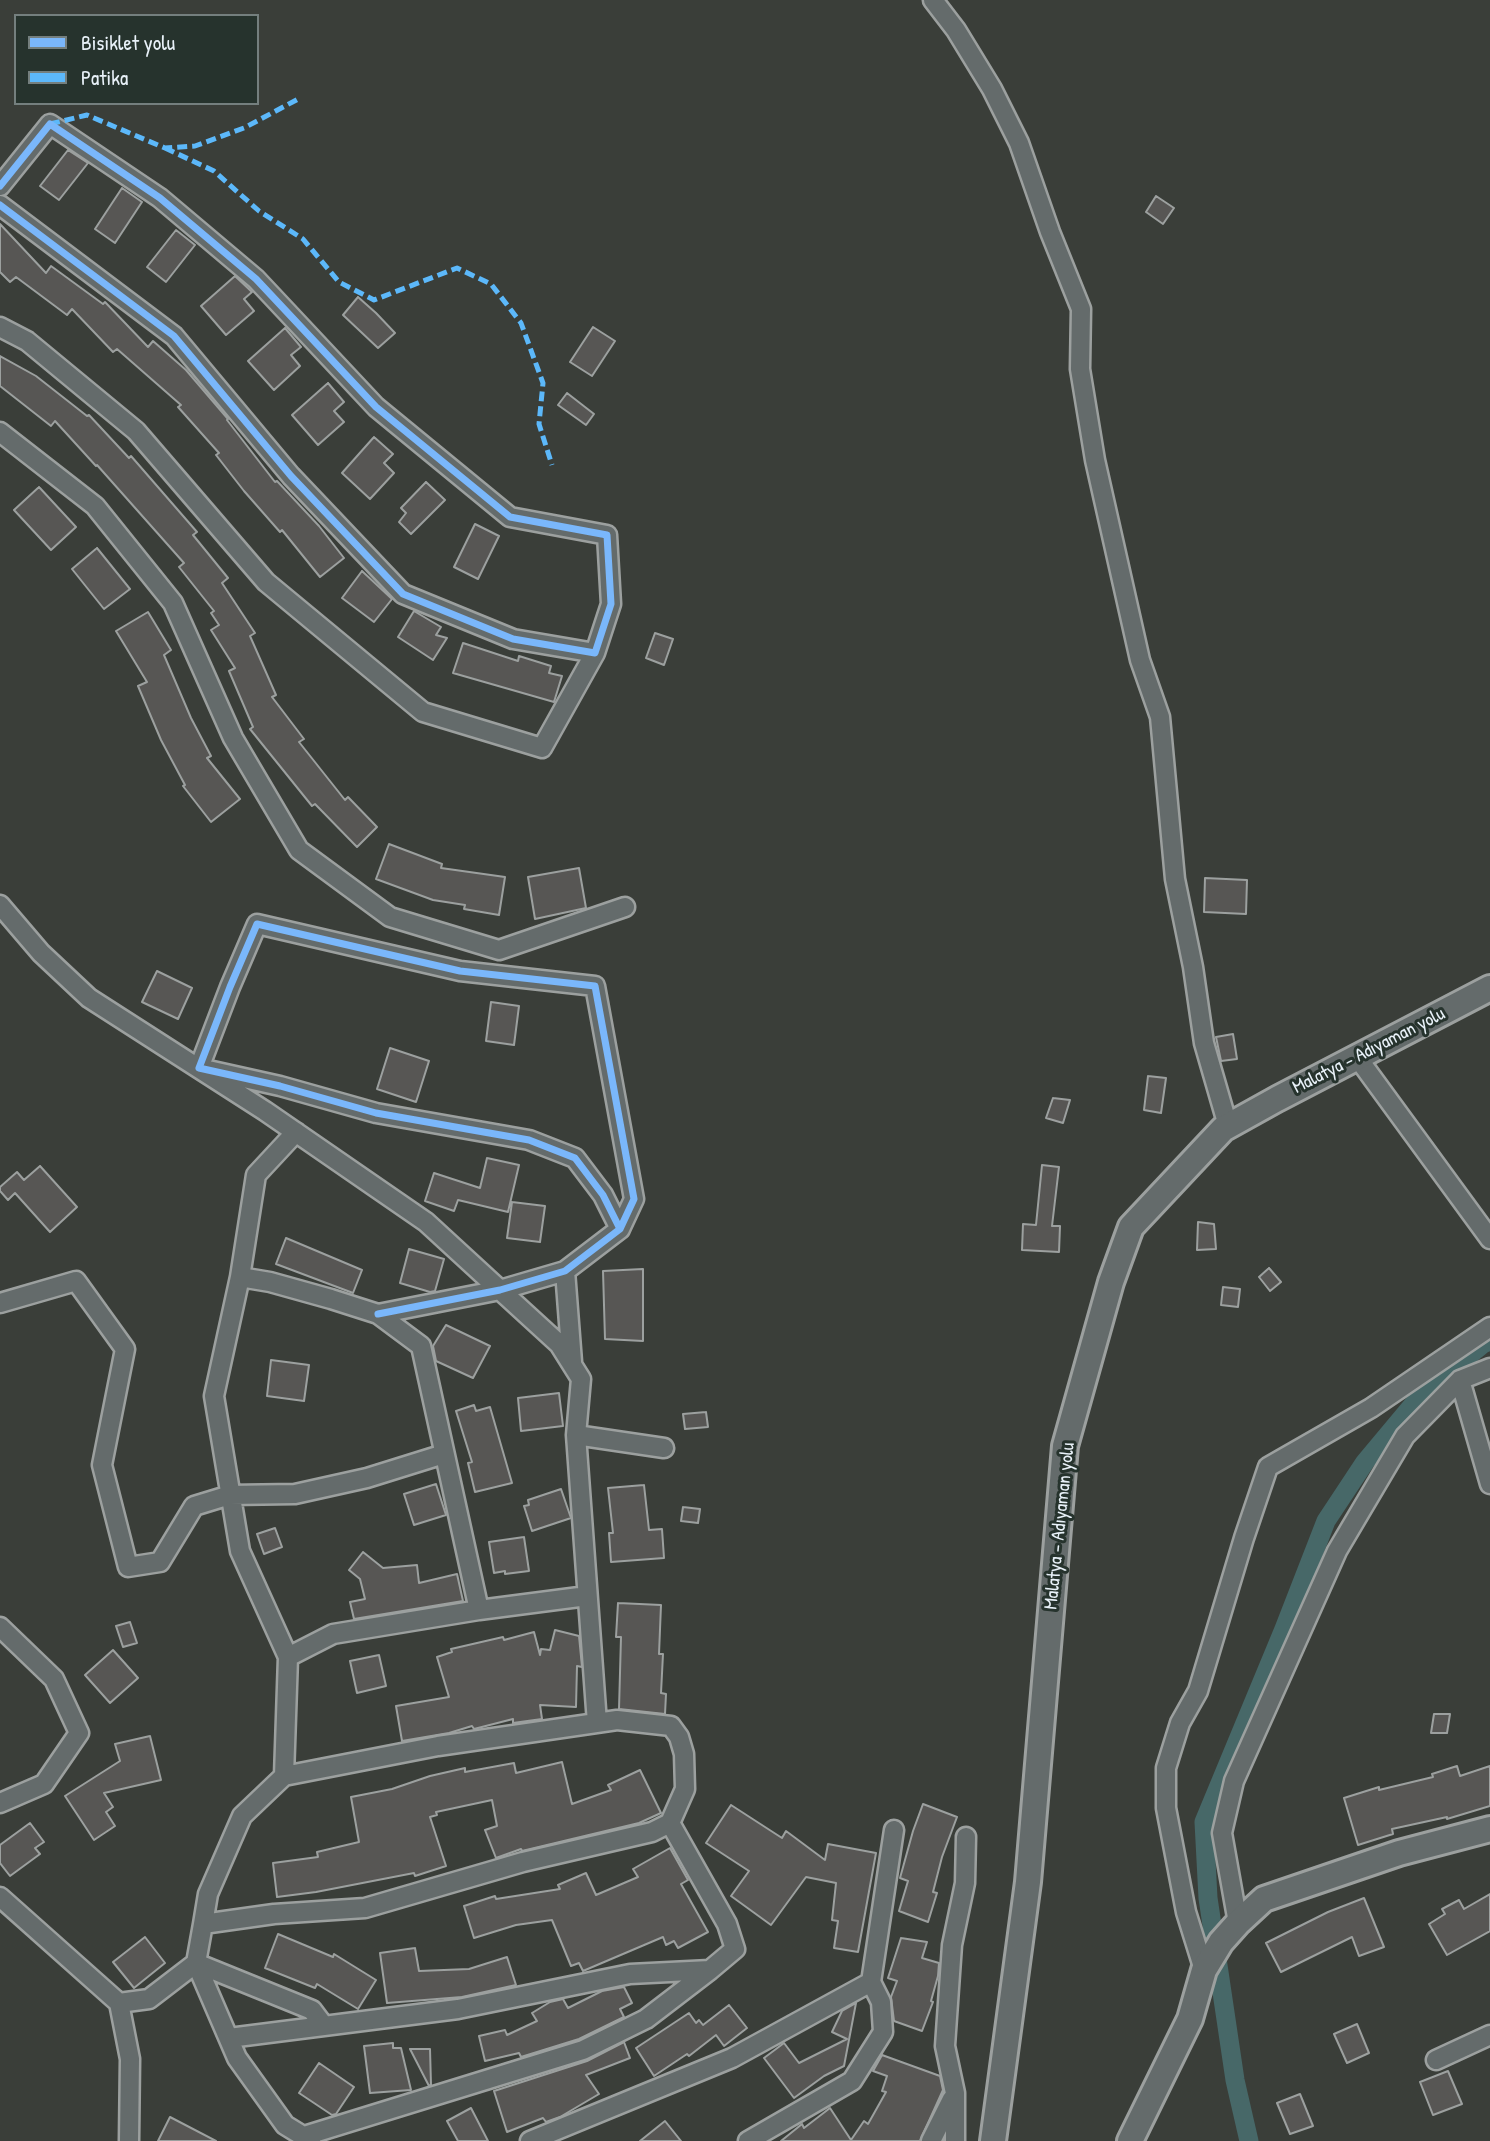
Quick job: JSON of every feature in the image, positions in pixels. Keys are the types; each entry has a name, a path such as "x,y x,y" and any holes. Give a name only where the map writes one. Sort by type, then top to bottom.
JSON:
{"main road":[{"name":"Malatya - Adıyaman yolu","path":"993,2141 1028,1882 1065,1446 1111,1282 1131,1227 1184,1168 1228,1126 1490,988"},
{"path":"1130,2141 1190,2019 1211,1959 1238,1923 1265,1899 1399,1853 1490,1829"}],"street":[{"path":"933,0 956,30 992,89 1019,143 1081,309 1080,369 1095,460 1140,660 1160,716 1175,879 1193,967 1204,1043 1228,1126"},
{"path":"0,186 50,124 160,198 256,279 376,407 510,517 607,535 611,604 595,653 542,748 423,712 266,582 136,431 27,341 0,327"},
{"path":"0,205 174,336 291,475 403,594 513,639 595,653"},
{"path":"0,432 95,506 173,603 233,738 299,850 390,917 499,950 625,907"},
{"path":"0,905 41,953 89,998 296,1132 426,1222 559,1344 581,1379 576,1435 597,1723"},
{"path":"199,1068 257,924 460,971 595,986 634,1199 620,1229 565,1271 500,1290 378,1314"},
{"path":"1357,1058 1490,1239"},
{"path":"199,1068 279,1086 376,1113 529,1140 575,1158 603,1195 620,1229"},
{"path":"284,1776 288,1657 240,1550 215,1396 240,1277 256,1175 296,1132"},
{"path":"565,1271 572,1365"},
{"path":"240,1277 294,1289 378,1314 421,1346 479,1610"},
{"path":"0,1303 76,1281 125,1349 102,1465 128,1567 160,1562 194,1506 230,1495 295,1494 368,1478 444,1454"},
{"path":"1211,1959 1186,1912 1166,1808 1166,1768 1180,1723 1198,1691 1268,1467 1371,1408 1490,1327"},
{"path":"1238,1923 1222,1833 1234,1781 1338,1551 1405,1436 1460,1380 1490,1368"},
{"path":"1460,1380 1490,1484"},
{"path":"576,1435 664,1448"},
{"path":"288,1657 333,1634 479,1610 587,1597"},
{"path":"0,1628 54,1679 79,1733 44,1784 0,1804"},
{"path":"203,1924 274,1914 365,1908 523,1862 652,1832 670,1823 685,1789 684,1754 679,1737 671,1726 617,1720 438,1746 284,1776 242,1816 208,1894 196,1964 237,2058 285,2125 307,2139 583,2050 646,2018 735,1949 727,1924 670,1823"},
{"path":"748,2141 852,2081 883,2032 881,2002 871,1982 894,1830"},
{"path":"955,2141 955,2093 945,2046 952,1945 965,1883 966,1837"},
{"path":"0,1897 119,2003 130,2059 129,2141"},
{"path":"119,2003 149,1999 196,1964"},
{"path":"196,1964 312,2010 324,2026"},
{"path":"229,2038 458,2009 630,1974 710,1969"},
{"path":"530,2141 732,2057 871,1982"},
{"path":"1436,2060 1490,2035"},
{"path":"931,2141 955,2093"}],"building":[{"path":"68,150 88,163 59,200 40,186"},
{"path":"122,188 142,202 115,243 95,229"},
{"path":"1156,196 1174,208 1163,224 1146,212"},
{"path":"0,224 46,273 51,266 103,304 105,302 148,347 153,341 186,370 228,419 275,482 277,481 319,526 344,558 320,577 282,530 280,532 244,491 216,455 219,453 178,407 181,405 117,349 113,352 72,309 67,315 16,277 10,282 0,272"},
{"path":"176,230 195,245 166,282 147,267"},
{"path":"235,276 252,292 244,299 254,311 226,335 201,306"},
{"path":"358,297 395,333 378,348 343,315"},
{"path":"593,327 615,341 592,376 570,362"},
{"path":"285,328 301,347 291,355 300,366 274,390 248,361"},
{"path":"0,356 36,376 89,415 129,458 131,456 197,532 193,535 228,578 222,583 255,633 250,636 276,695 272,697 304,739 299,742 345,800 348,797 377,827 357,847 315,804 312,806 250,729 253,727 229,671 235,668 211,630 219,625 211,613 214,611 179,567 184,563 55,421 51,426 0,386"},
{"path":"328,383 344,402 334,411 344,422 318,445 292,415"},
{"path":"567,393 594,414 586,425 558,405"},
{"path":"374,437 393,454 384,463 394,473 370,499 342,473"},
{"path":"426,482 445,500 411,534 399,522 406,513 401,508"},
{"path":"39,487 76,527 51,550 14,510"},
{"path":"475,524 499,536 478,579 454,567"},
{"path":"97,548 130,589 104,609 72,569"},
{"path":"362,571 392,599 374,622 342,598"},
{"path":"414,611 441,627 436,635 447,638 433,660 398,637"},
{"path":"148,612 171,650 164,655 191,718 211,756 207,758 240,799 211,822 183,786 185,785 161,740 138,686 147,682 116,631"},
{"path":"655,633 673,639 664,665 646,658"},
{"path":"463,643 518,661 519,656 551,666 549,673 562,676 554,702 453,673"},
{"path":"389,844 442,864 441,868 505,877 499,915 464,909 465,905 433,900 376,879"},
{"path":"579,868 586,908 535,919 528,877"},
{"path":"1205,878 1247,880 1246,914 1204,912"},
{"path":"157,971 192,988 178,1019 142,1002"},
{"path":"491,1002 519,1006 514,1045 486,1041"},
{"path":"1233,1034 1237,1059 1221,1061 1216,1037"},
{"path":"390,1048 429,1061 416,1102 377,1089"},
{"path":"1148,1076 1166,1078 1161,1113 1144,1110"},
{"path":"1053,1098 1070,1100 1063,1123 1046,1118"},
{"path":"487,1158 519,1165 508,1212 458,1200 454,1211 425,1201 434,1173 480,1188"},
{"path":"1042,1165 1059,1167 1052,1226 1060,1226 1059,1252 1022,1250 1023,1224 1036,1225"},
{"path":"40,1166 77,1207 50,1232 15,1193 8,1200 0,1191 0,1187 17,1172 24,1180"},
{"path":"512,1202 545,1206 540,1242 507,1238"},
{"path":"1198,1222 1214,1224 1216,1249 1197,1250"},
{"path":"286,1238 362,1270 353,1293 276,1264"},
{"path":"409,1249 444,1259 435,1291 400,1283"},
{"path":"1269,1268 1281,1282 1270,1291 1259,1277"},
{"path":"643,1269 643,1341 605,1339 603,1271"},
{"path":"1223,1287 1240,1289 1238,1307 1221,1305"},
{"path":"446,1325 490,1346 473,1378 436,1361 433,1346"},
{"path":"271,1360 309,1365 304,1401 267,1396"},
{"path":"559,1393 563,1426 521,1431 518,1398"},
{"path":"474,1405 476,1411 490,1407 512,1483 475,1492 468,1463 472,1462 456,1411"},
{"path":"706,1412 708,1427 685,1429 683,1414"},
{"path":"436,1484 446,1515 414,1525 404,1494"},
{"path":"644,1485 649,1530 662,1529 664,1558 611,1562 609,1533 613,1533 608,1488"},
{"path":"561,1489 571,1518 532,1531 524,1506 529,1505 528,1500"},
{"path":"683,1507 700,1509 698,1523 681,1521"},
{"path":"275,1528 282,1547 264,1554 257,1534"},
{"path":"524,1537 529,1571 494,1573 489,1542"},
{"path":"363,1552 383,1568 417,1565 419,1583 457,1574 463,1601 354,1619 350,1602 365,1599 360,1579 349,1570"},
{"path":"618,1603 661,1605 659,1654 663,1654 661,1693 666,1694 665,1714 619,1709 621,1637 616,1637"},
{"path":"130,1622 137,1643 123,1647 116,1626"},
{"path":"555,1630 579,1636 582,1667 577,1666 576,1707 540,1705 542,1719 513,1723 513,1719 474,1729 472,1726 402,1741 396,1706 449,1697 437,1657 452,1652 451,1649 534,1632 540,1655 541,1649 550,1650"},
{"path":"113,1650 138,1678 110,1703 85,1675"},
{"path":"379,1655 386,1686 357,1693 350,1661"},
{"path":"1434,1714 1450,1714 1447,1733 1431,1733"},
{"path":"150,1736 161,1780 104,1793 113,1807 106,1812 115,1826 94,1840 65,1796 120,1761 115,1744"},
{"path":"562,1762 572,1804 611,1790 608,1785 640,1770 661,1813 639,1823 522,1851 521,1849 496,1858 485,1830 497,1826 492,1800 436,1812 437,1815 430,1817 446,1866 415,1876 414,1873 277,1897 273,1863 318,1857 317,1852 359,1842 351,1797 392,1789 465,1768 465,1772 514,1763 516,1773"},
{"path":"1457,1766 1460,1776 1490,1766 1490,1806 1447,1819 1392,1829 1393,1834 1358,1845 1344,1798 1379,1787 1379,1790 1433,1777 1432,1774"},
{"path":"923,1804 957,1817 942,1857 933,1892 937,1893 928,1922 899,1911 908,1881 900,1878"},
{"path":"731,1805 782,1838 786,1831 825,1860 828,1844 876,1853 858,1952 834,1948 838,1921 832,1920 836,1883 806,1877 771,1925 731,1896 749,1871 706,1843"},
{"path":"30,1823 44,1842 35,1848 40,1854 10,1876 0,1863 0,1845"},
{"path":"670,1848 688,1880 681,1884 708,1932 678,1948 674,1941 666,1945 663,1937 583,1971 579,1963 571,1966 552,1920 516,1925 474,1938 464,1906 495,1896 496,1899 560,1889 558,1885 586,1873 596,1895 638,1877 633,1869"},
{"path":"1490,1894 1490,1931 1447,1955 1429,1924 1445,1914 1442,1909 1459,1900 1464,1909"},
{"path":"1364,1898 1384,1947 1359,1956 1352,1937 1281,1972 1266,1943 1328,1912"},
{"path":"278,1934 333,1957 334,1954 376,1980 358,2009 317,1984 315,1988 265,1968"},
{"path":"145,1937 165,1963 134,1988 113,1962"},
{"path":"901,1938 927,1942 922,1958 939,1963 931,2001 933,2002 922,2031 894,2021 891,1997 897,1981 888,1978"},
{"path":"415,1948 419,1971 469,1969 507,1957 516,1985 462,1997 387,2003 380,1953"},
{"path":"624,1987 632,2003 620,2009 624,2017 579,2039 521,2057 519,2053 485,2061 479,2036 505,2030 507,2035 537,2021 532,2013 550,2002 563,1999 568,2008 602,1991"},
{"path":"856,2003 844,2066 824,2076 794,2098 764,2058 784,2043 799,2063 847,2039 832,2032 842,2011"},
{"path":"729,2005 747,2028 724,2046 716,2035 689,2056 687,2054 654,2076 636,2048 689,2013 696,2023 699,2020 703,2025"},
{"path":"1357,2024 1369,2053 1347,2063 1334,2034"},
{"path":"624,2042 630,2058 586,2075 599,2094 560,2117 546,2122 543,2118 507,2132 494,2091 587,2061"},
{"path":"393,2043 393,2048 401,2048 411,2090 370,2093 364,2046"},
{"path":"410,2049 430,2049 431,2085 429,2086"},
{"path":"882,2055 940,2076 943,2090 920,2141 781,2141 802,2124 804,2128 830,2108 851,2140 864,2121 868,2124 886,2092 882,2091 887,2076 873,2071"},
{"path":"319,2063 354,2087 336,2114 332,2115 299,2093"},
{"path":"1448,2071 1462,2104 1433,2115 1420,2082"},
{"path":"1300,2094 1313,2126 1290,2134 1277,2103"},
{"path":"471,2108 488,2141 458,2141 447,2121"},
{"path":"170,2117 216,2141 158,2141"},
{"path":"665,2121 681,2141 640,2141"}],"waterway":[{"path":"1249,2141 1235,2080 1208,1898 1204,1822 1326,1521 1365,1462 1421,1395 1490,1341"}],"marked path":[{"path":"50,124 87,115 165,148 195,146 244,128 300,98"},
{"path":"165,148 214,171 259,211 303,239 339,282 374,300 457,268 491,284 521,323 543,383 539,424 552,465"}],"cycle path":[{"path":"0,186 50,124 160,198 256,279 376,407 510,517 607,535 611,604 595,653 513,639 403,594 291,476 174,336 0,205"},
{"path":"378,1314 500,1290 565,1271 620,1229 634,1199 595,986 460,971 257,924 199,1068 280,1086 376,1113 529,1140 575,1158 603,1195 620,1229"}]}
